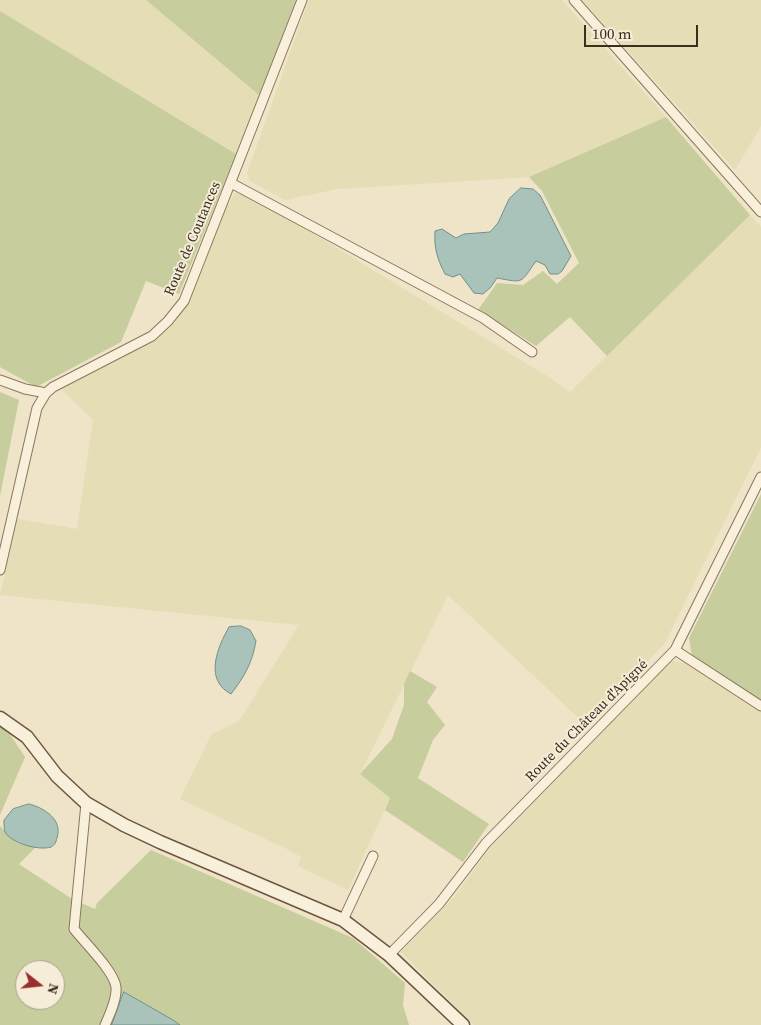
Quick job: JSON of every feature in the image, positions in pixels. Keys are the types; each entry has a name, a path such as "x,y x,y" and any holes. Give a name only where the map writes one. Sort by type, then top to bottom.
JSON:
{"street":[{"name":"Route de Coutances","path":"46,393 152,336 168,321 184,301 232,183 302,0"},
{"path":"574,0 761,212"},
{"path":"232,183 483,318 532,352"},
{"path":"0,380 25,389 46,393 36,408 0,570"},
{"name":"Route du Château d'Apigné","path":"389,955 439,904 486,843 675,650 761,477"},
{"path":"0,525 9,528"},
{"path":"675,650 761,706"},
{"path":"0,718 27,737 57,776 86,803 124,825 160,842 343,920 389,955 463,1025"},
{"path":"86,803 74,928 85,944 110,972 116,987 113,1007 105,1025"},
{"path":"343,920 373,856"}],"shaded area":[{"path":"0,0 146,0 259,95 236,154 0,11"},
{"path":"309,0 562,0 666,117 529,177 337,189 285,200 250,181 247,173"},
{"path":"582,0 761,0 761,126 735,170"},
{"path":"235,193 253,197 547,376 570,392 750,215 761,227 761,447 665,643 586,725 448,595 360,774 390,798 348,890 298,866 301,857 287,849 180,799 211,735 240,720 299,625 0,595 17,519 77,529 93,420 60,388 156,340 174,324 191,299 226,209"},
{"path":"672,661 687,663 761,710 761,1025 474,1025 401,952 454,897 492,845"}],"green space":[{"path":"146,0 296,0 259,95"},
{"path":"0,11 236,154 179,294 146,281 121,342 36,387 0,367"},
{"path":"666,117 750,215 607,356 570,317 536,346 478,310 497,283 523,285 543,271 557,284 579,263 542,191 529,177"},
{"path":"0,392 19,400 0,496"},
{"path":"761,494 761,701 692,656 689,638"},
{"path":"410,671 437,687 427,702 445,725 433,740 418,778 489,824 463,862 385,810 390,798 360,774 392,739 404,705 404,684"},
{"path":"0,726 9,733 25,757 0,815"},
{"path":"0,826 16,842 36,847 19,864 72,899 95,909 97,903 151,850 353,938 405,983 403,1005 409,1025 180,1025 124,992 112,1025 0,1025"}],"water":[{"path":"521,188 533,189 540,195 571,256 558,274 550,274 545,265 536,261 521,280 512,281 497,278 483,294 474,293 460,274 453,277 445,274 437,253 435,231 442,229 456,238 464,234 490,232 498,223 509,199"},
{"path":"241,626 250,630 256,641 247,670 231,694 218,681 215,663 220,644 229,627"},
{"path":"29,804 41,808 55,820 58,832 56,842 51,847 40,848 19,843 5,832 4,820 13,809"},
{"path":"124,992 173,1020 180,1025 112,1025"}]}
